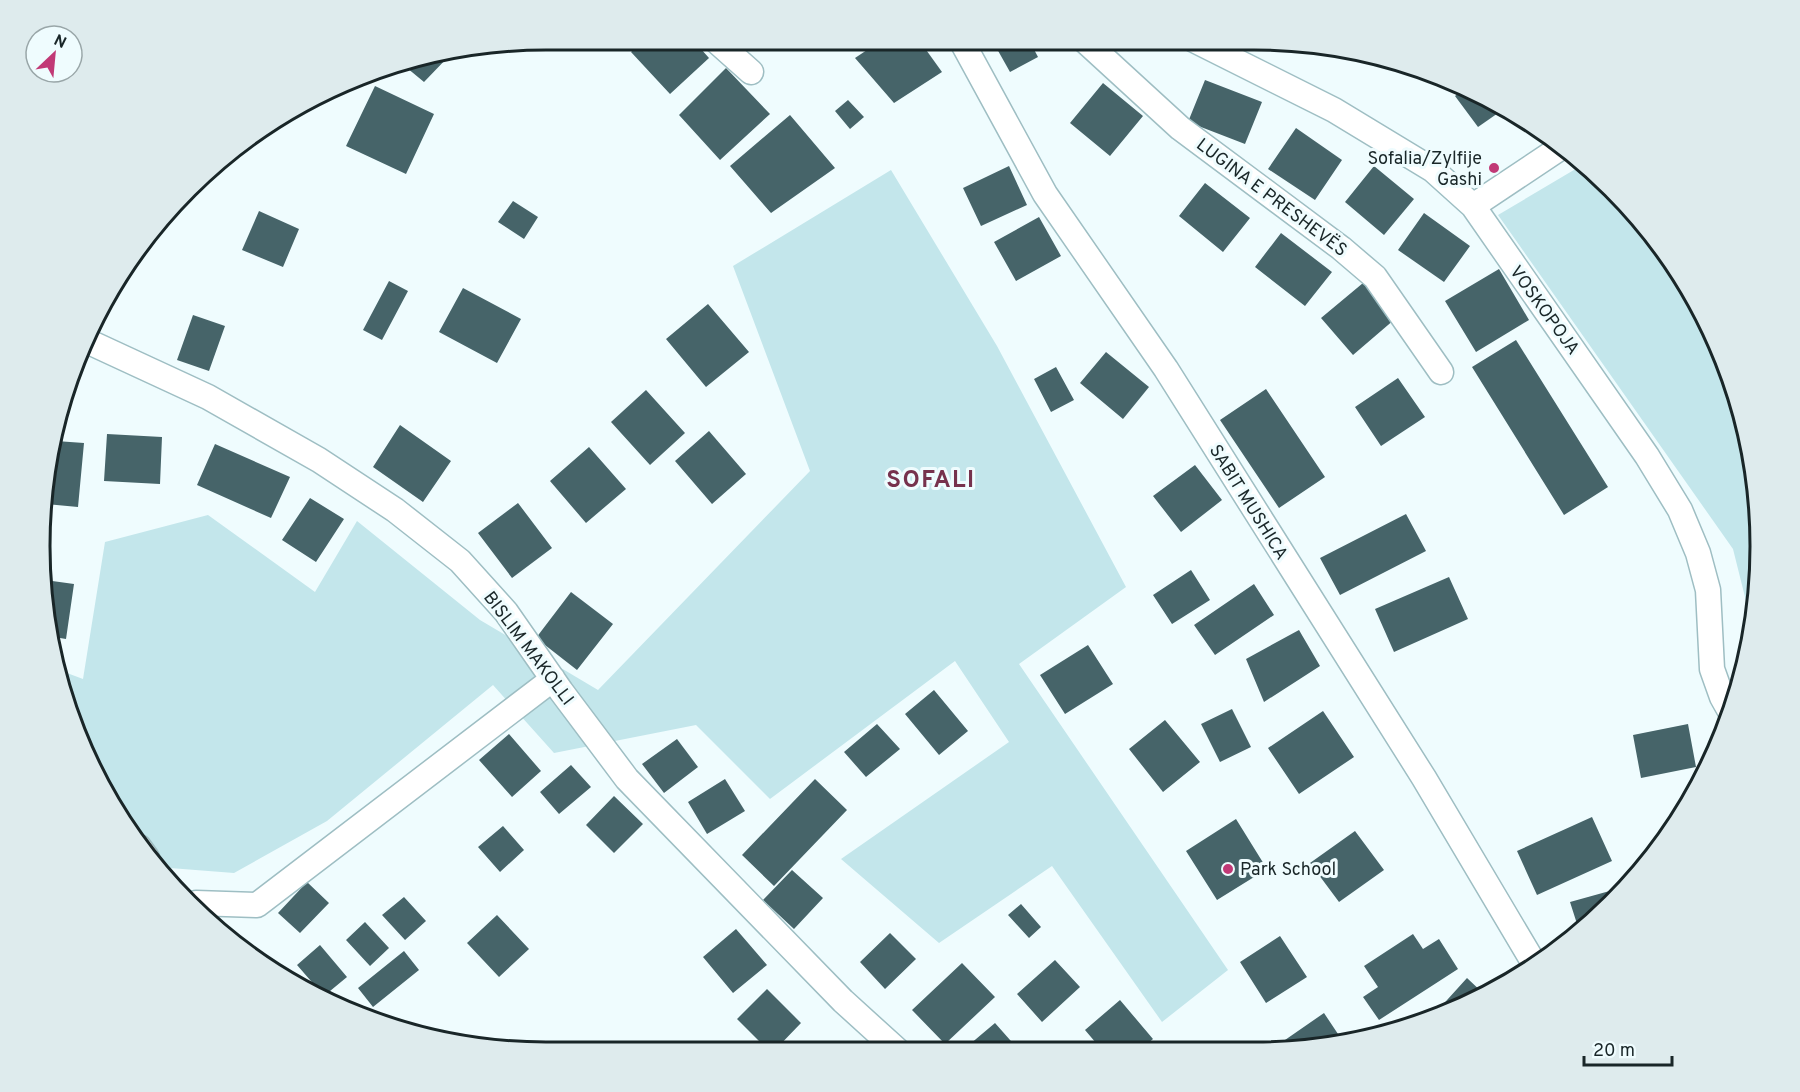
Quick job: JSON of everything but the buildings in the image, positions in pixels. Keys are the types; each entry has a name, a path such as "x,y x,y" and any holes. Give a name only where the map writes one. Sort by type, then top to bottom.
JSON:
{"street":[{"path":"726,50 751,72"},
{"name":"SABIT MUSHICA","path":"966,50 1045,194 1166,369 1424,778 1531,958"},
{"name":"LUGINA E PRESHEVËS","path":"1095,50 1180,128 1341,248 1375,278 1441,372"},
{"name":"VOSKOPOJA","path":"1214,50 1334,110 1433,170 1473,206 1647,456 1680,510 1698,553 1708,590 1712,669 1725,703"},
{"path":"1473,206 1556,152"},
{"name":"BISLIM MAKOLLI","path":"93,344 172,379 240,414 319,460 394,510 460,561 506,612 552,679 627,779 843,1001 888,1042"},
{"path":"202,903 257,905 552,679"}],"shaded area":[{"path":"1576,169 1627,219 1667,270 1699,326 1713,356 1734,417 1746,481 1749,514 1750,546 1747,604 1733,549 1498,215"},
{"path":"891,170 997,346 1126,587 1019,664 1228,970 1162,1022 1052,866 939,943 841,859 1009,742 955,661 770,799 696,725 554,753 493,685 327,821 234,873 169,868 133,822 116,794 87,736 65,672 83,679 105,542 208,515 315,592 357,521 480,620 598,690 810,471 733,266"}],"place":[{"name":"Sofalia/Zylfije Gashi","path":"1494,168"},
{"name":"Park School","path":"1228,869"}],"district":[{"name":"SOFALI","path":"931,479"}]}
